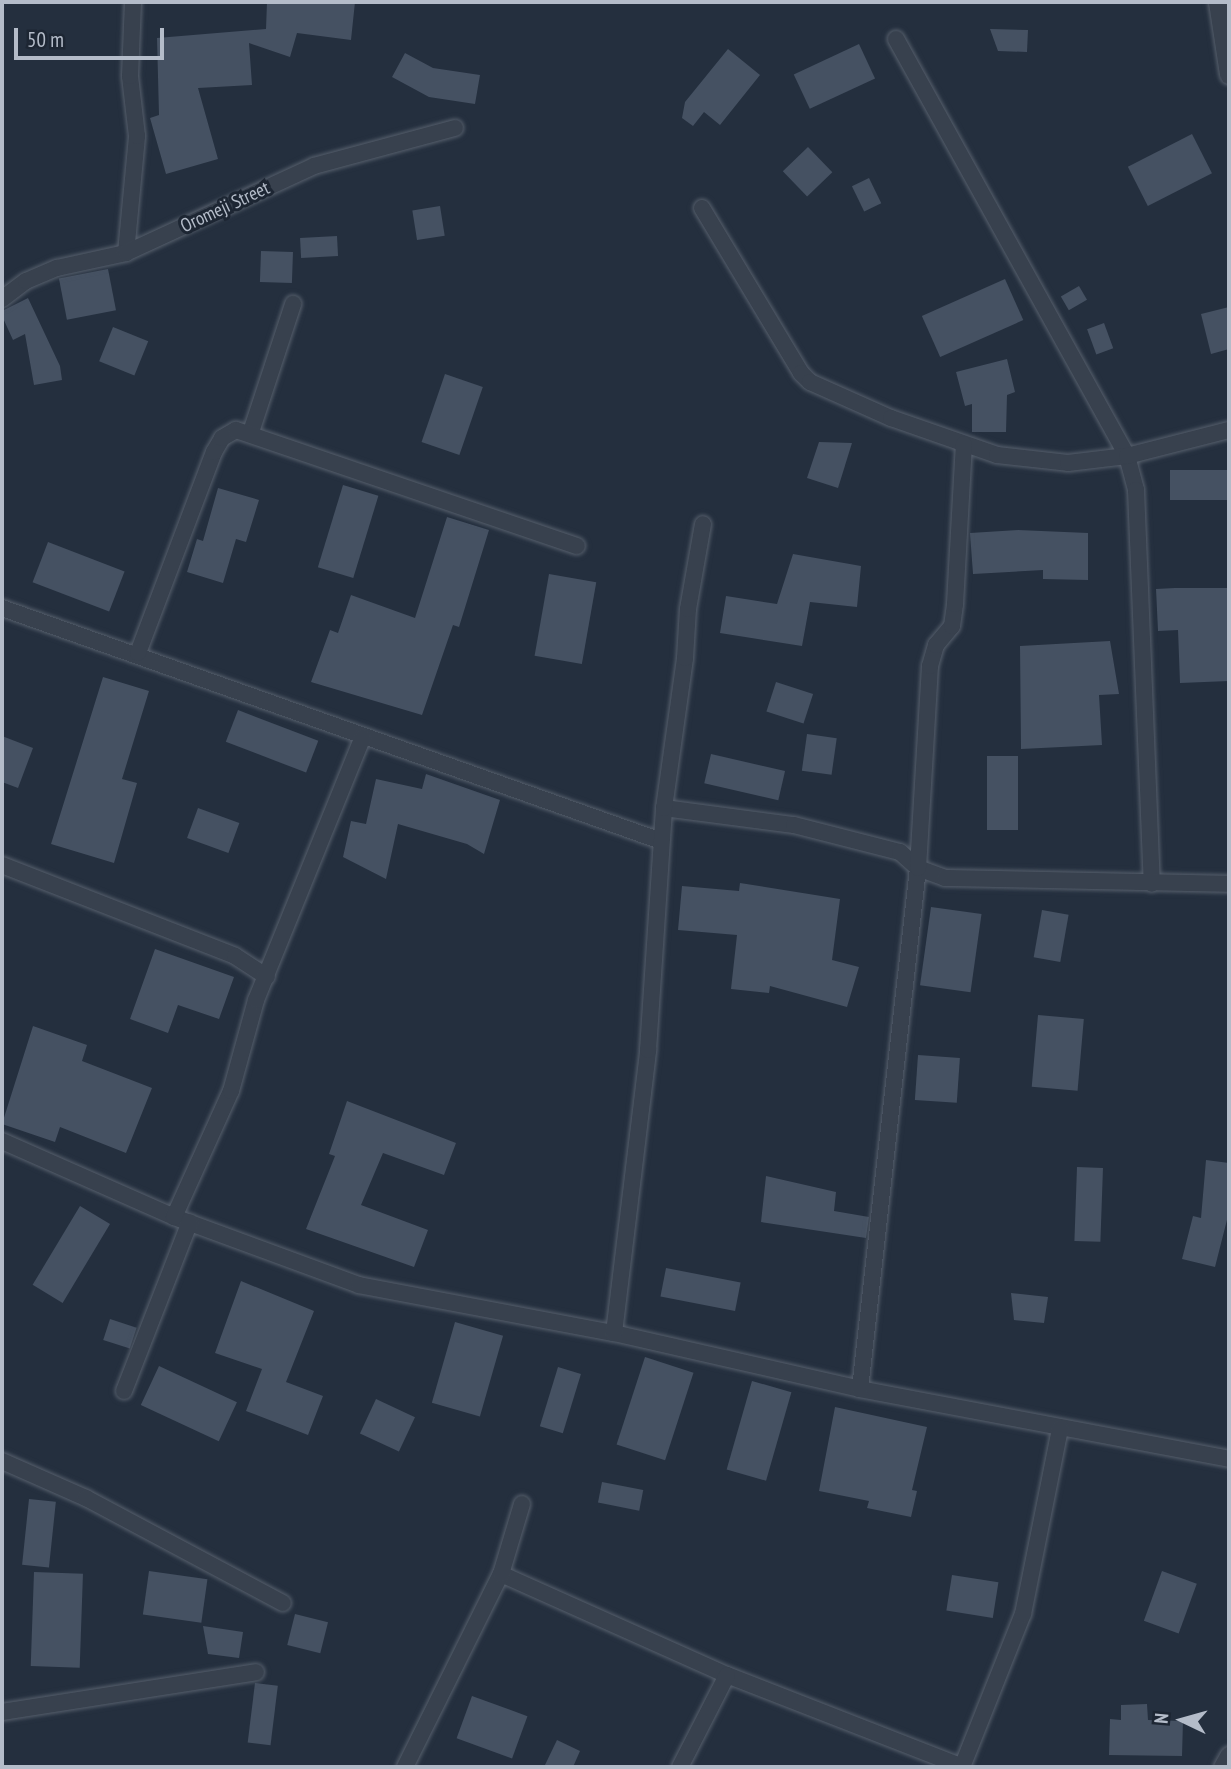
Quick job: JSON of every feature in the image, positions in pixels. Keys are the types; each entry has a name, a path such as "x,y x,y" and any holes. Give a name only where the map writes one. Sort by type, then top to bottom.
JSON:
{"street":[{"path":"126,253 137,136 130,76 133,2"},
{"path":"1218,2 1229,74"},
{"path":"897,39 1127,456 1136,490 1152,884"},
{"name":"Oromeji Street","path":"2,299 26,281 57,268 126,253 314,166 455,128"},
{"path":"702,208 810,382 964,444 1033,462 1068,463 1127,456 1229,430"},
{"path":"251,432 293,304"},
{"path":"138,653 214,452 222,438 236,430 251,432 577,546"},
{"path":"860,1389 918,868 930,666 936,645 952,626 964,444"},
{"path":"614,1333 649,1050 664,808 685,658 688,608 703,524"},
{"path":"2,608 138,653 363,737 661,841"},
{"path":"124,1391 182,1220 231,1091 267,977 363,737"},
{"path":"664,808 794,825 900,852 918,868 945,878 1229,884"},
{"path":"2,865 235,956 267,977"},
{"path":"2,1141 182,1220 359,1285 614,1333 860,1389 1229,1458"},
{"path":"501,1574 727,1675 962,1767 1023,1614 1060,1428"},
{"path":"2,1461 86,1497 283,1604"},
{"path":"405,1767 501,1574 522,1504"},
{"path":"2,1712 256,1672"},
{"path":"680,1767 727,1675"},
{"path":"1223,1767 1229,1756"}],"building":[{"path":"267,2 355,2 351,40 297,33 290,57 249,43 252,85 198,88 218,159 166,174 150,118 159,115 157,38 266,29"},
{"path":"990,29 1028,30 1027,52 998,51"},
{"path":"859,44 875,78 810,109 794,74"},
{"path":"728,49 760,75 720,125 704,112 693,126 682,118 685,102"},
{"path":"405,53 433,68 480,75 475,104 429,97 392,77"},
{"path":"1192,134 1212,173 1148,206 1128,167"},
{"path":"808,147 832,172 807,196 783,171"},
{"path":"869,178 881,203 864,211 852,186"},
{"path":"440,206 445,236 417,240 412,210"},
{"path":"337,236 338,256 301,258 300,238"},
{"path":"261,251 293,252 292,283 260,282"},
{"path":"108,269 116,310 67,320 59,279"},
{"path":"1005,279 1023,320 940,357 922,316"},
{"path":"1079,286 1087,300 1069,310 1061,296"},
{"path":"28,298 60,366 62,380 34,385 25,334 13,340 2,316 2,311"},
{"path":"1229,307 1229,349 1211,354 1201,314"},
{"path":"1104,323 1113,348 1096,355 1087,329"},
{"path":"113,327 148,341 134,376 99,361"},
{"path":"1007,359 1015,392 1007,395 1006,432 972,432 972,404 965,406 956,372"},
{"path":"445,374 483,387 459,455 422,442"},
{"path":"819,442 852,443 838,488 807,478"},
{"path":"1170,470 1229,470 1229,500 1170,500"},
{"path":"343,485 378,496 353,578 318,567"},
{"path":"218,488 259,500 246,542 236,539 223,583 187,572 197,539 203,541"},
{"path":"447,517 489,530 459,627 453,625 422,715 311,682 330,630 338,633 351,595 415,618"},
{"path":"1018,530 1088,533 1088,580 1043,579 1043,570 973,574 970,533"},
{"path":"48,542 125,571 109,612 33,582"},
{"path":"793,554 861,566 857,607 810,602 802,646 720,633 726,596 777,604"},
{"path":"549,574 596,582 582,664 535,656"},
{"path":"1229,588 1229,681 1180,683 1178,630 1158,631 1156,589"},
{"path":"1110,641 1119,694 1099,695 1102,745 1021,749 1020,646"},
{"path":"103,677 149,691 122,779 137,783 114,863 51,844"},
{"path":"776,682 813,694 804,724 766,711"},
{"path":"238,710 318,741 306,773 226,742"},
{"path":"807,734 837,738 832,775 802,771"},
{"path":"2,736 33,748 18,788 2,782"},
{"path":"711,754 785,771 778,800 704,783"},
{"path":"987,756 1018,756 1018,830 987,830"},
{"path":"426,774 500,800 484,854 467,844 398,824 386,879 343,857 351,821 366,824 376,779 422,789"},
{"path":"198,808 239,823 228,853 187,838"},
{"path":"740,883 840,899 832,960 859,967 847,1007 770,986 769,993 731,989 737,935 678,930 682,886 739,891"},
{"path":"931,907 982,914 971,992 920,985"},
{"path":"1042,910 1069,915 1060,962 1034,957"},
{"path":"155,949 234,977 219,1019 178,1005 168,1033 130,1019"},
{"path":"1038,1015 1084,1019 1078,1091 1032,1087"},
{"path":"33,1026 87,1045 82,1061 152,1088 126,1153 60,1127 55,1142 2,1124"},
{"path":"918,1055 960,1058 957,1103 915,1100"},
{"path":"347,1101 456,1143 444,1175 383,1153 361,1205 428,1230 414,1267 306,1229 335,1156 329,1154"},
{"path":"1206,1160 1229,1163 1229,1212 1215,1267 1182,1259 1193,1216 1201,1218"},
{"path":"1077,1167 1103,1168 1100,1242 1074,1241"},
{"path":"766,1176 836,1192 834,1211 869,1217 866,1238 761,1222"},
{"path":"80,1206 110,1224 63,1303 33,1285"},
{"path":"666,1268 741,1283 735,1311 660,1296"},
{"path":"241,1281 314,1311 286,1382 323,1396 308,1435 246,1411 262,1369 215,1353"},
{"path":"1011,1293 1048,1297 1044,1323 1014,1320"},
{"path":"110,1319 137,1328 130,1349 103,1340"},
{"path":"455,1322 503,1336 480,1417 432,1403"},
{"path":"645,1357 694,1373 665,1460 617,1444"},
{"path":"159,1366 237,1402 219,1441 141,1405"},
{"path":"558,1367 581,1374 563,1433 540,1426"},
{"path":"752,1381 791,1392 766,1481 727,1469"},
{"path":"376,1399 415,1417 399,1452 360,1433"},
{"path":"835,1407 927,1427 912,1490 917,1491 911,1517 867,1508 869,1501 819,1491"},
{"path":"602,1482 643,1490 639,1511 598,1503"},
{"path":"29,1499 56,1502 49,1567 22,1565"},
{"path":"149,1571 207,1579 201,1623 143,1615"},
{"path":"1162,1571 1197,1584 1179,1633 1144,1621"},
{"path":"34,1572 83,1574 80,1668 31,1666"},
{"path":"952,1575 998,1582 993,1618 946,1611"},
{"path":"295,1614 328,1622 320,1653 287,1645"},
{"path":"203,1626 243,1632 239,1658 208,1654"},
{"path":"255,1683 278,1686 271,1745 248,1743"},
{"path":"472,1696 527,1716 512,1758 457,1738"},
{"path":"1147,1704 1148,1720 1183,1721 1182,1756 1109,1755 1110,1719 1121,1720 1121,1705"},
{"path":"557,1740 580,1751 573,1767 544,1767"}]}
